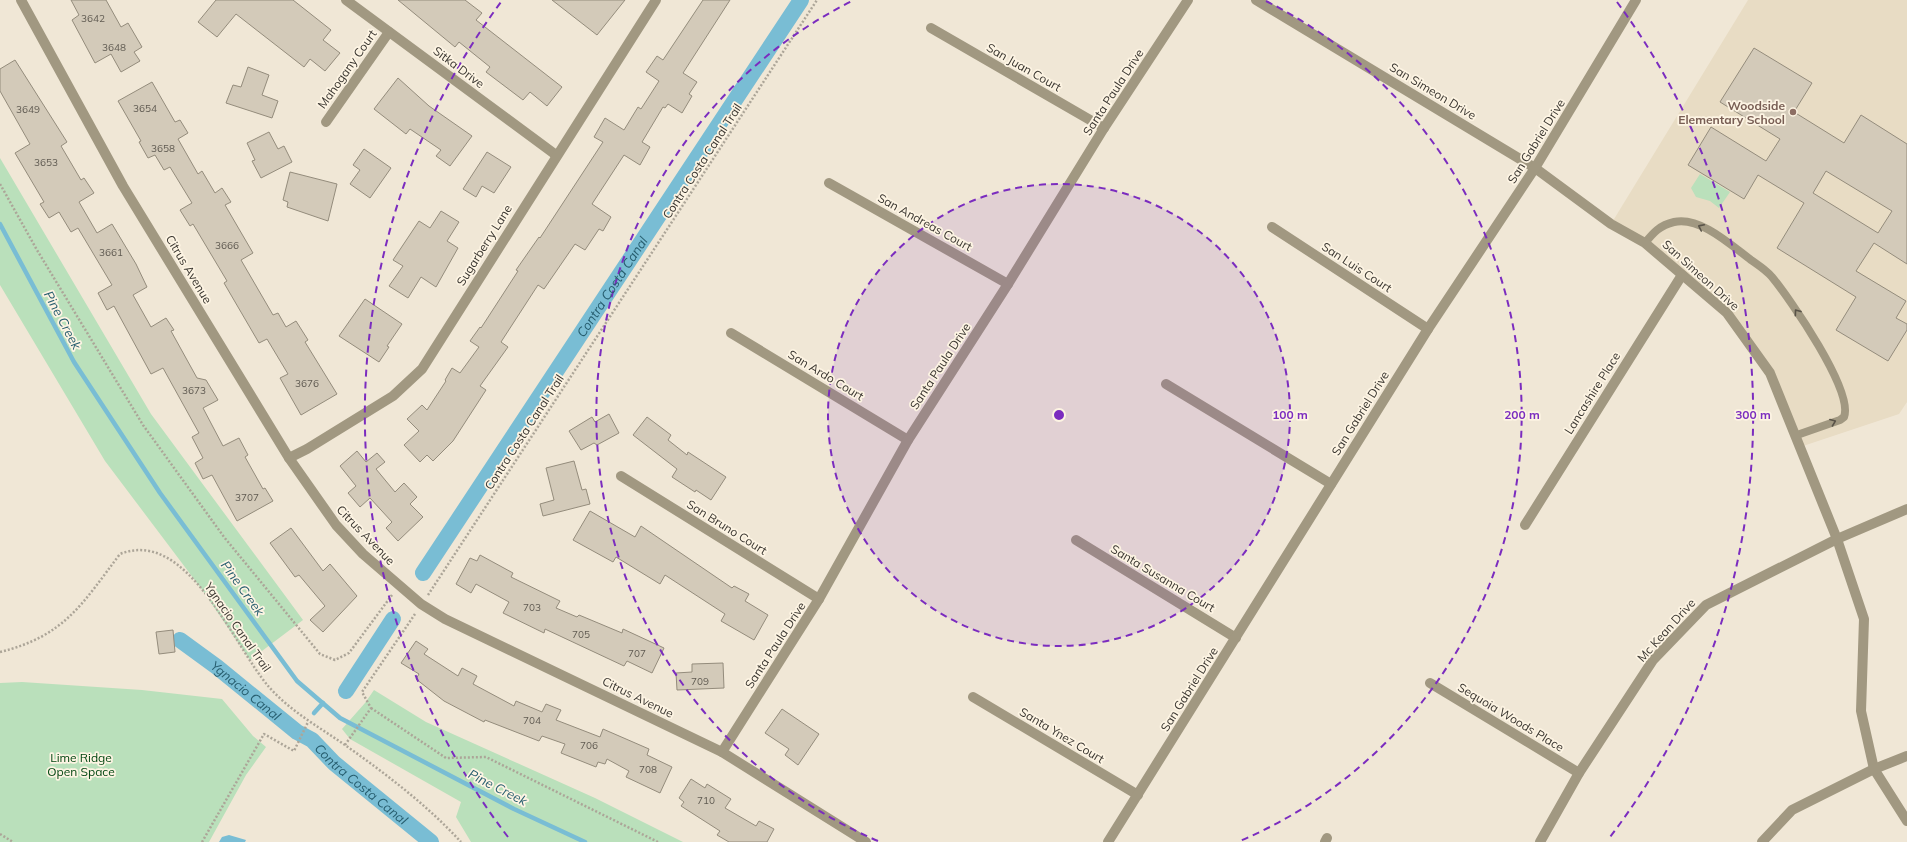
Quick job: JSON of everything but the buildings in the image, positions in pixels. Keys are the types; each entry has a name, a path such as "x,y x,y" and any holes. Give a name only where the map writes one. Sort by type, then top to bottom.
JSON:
{"street":[{"name":"Citrus Avenue","path":"21,0 124,186 289,458 336,525 363,554 399,586 422,604 445,619 722,752 866,842"},
{"name":"Sitka Drive","path":"346,0 556,155"},
{"name":"Sugarberry Lane","path":"289,458 307,449 393,396 422,369 556,155 656,0"},
{"name":"Santa Paula Drive","path":"722,752 819,599 908,440 1008,284 1104,128 1188,0"},
{"name":"San Simeon Drive","path":"1256,0 1535,168 1611,224 1645,243 1727,313 1770,373 1797,435 1837,539 1864,619 1861,711 1874,769 1907,821"},
{"name":"San Gabriel Drive","path":"1108,842 1428,329 1535,168 1636,0"},
{"name":"San Juan Court","path":"931,28 1104,128"},
{"name":"Mahogany Court","path":"326,122 389,32"},
{"name":"San Andreas Court","path":"829,183 1008,284"},
{"name":"San Luis Court","path":"1272,227 1428,329"},
{"name":"Lancashire Place","path":"1525,525 1682,275"},
{"name":"San Ardo Court","path":"731,333 908,440"},
{"path":"1166,384 1331,484"},
{"name":"San Bruno Court","path":"621,476 819,599"},
{"name":"Mc Kean Drive","path":"1540,842 1579,773 1653,660 1706,605 1837,539 1907,508"},
{"name":"Santa Susanna Court","path":"1076,540 1236,638"},
{"name":"Sequoia Woods Place","path":"1430,684 1579,773"},
{"name":"Santa Ynez Court","path":"973,697 1138,795"},
{"path":"1762,842 1792,810 1874,769 1907,756"}],"lane":[{"path":"1645,243 1657,228 1674,222 1695,224 1720,236 1771,276 1812,332 1842,392 1846,406 1844,417 1840,420 1797,435"}],"path":[{"name":"Contra Costa Canal Trail","path":"371,708 362,692 422,604 817,0"},
{"path":"0,184 37,250 143,425 224,537 320,654 335,660 349,653 399,586"},
{"name":"Ygnacio Canal Trail","path":"0,652 22,646 41,638 76,612 120,554 129,551 148,550 164,556 178,564 203,591 269,687 308,722 345,745"},
{"path":"461,842 426,807 345,745 371,708 446,758 486,757 658,842"},
{"path":"202,842 264,734 294,751 308,722"},
{"path":"0,834 13,842"}],"shaded area":[{"name":"Woodside Elementary School","path":"1748,0 1907,0 1907,402 1899,414 1800,447 1770,373 1727,313 1682,275 1611,224"}],"green space":[{"path":"0,158 151,414 303,620 250,660 203,591 105,461 0,285"},
{"path":"1700,174 1730,192 1719,208 1710,201 1696,197 1691,188"},
{"name":"Lime Ridge Open Space","path":"22,682 142,690 222,699 253,736 266,747 246,775 209,842 0,842 0,683"},
{"path":"374,690 426,722 595,798 683,842 471,842 456,817 461,802 350,739 342,729 365,703"}],"water":[{"path":"229,835 246,840 245,842 219,842 222,837"}],"waterway":[{"name":"Contra Costa Canal","path":"423,573 801,0"},
{"name":"Pine Creek","path":"0,224 74,362 160,493 297,681 340,718 514,809 585,842"},
{"name":"Contra Costa Canal","path":"346,691 393,619"},
{"name":"Ygnacio Canal","path":"180,640 217,667 297,732 312,740 334,763 431,842"},
{"path":"314,713 323,703"}],"place":[{"name":"Woodside Elementary School","path":"1793,112"}]}
